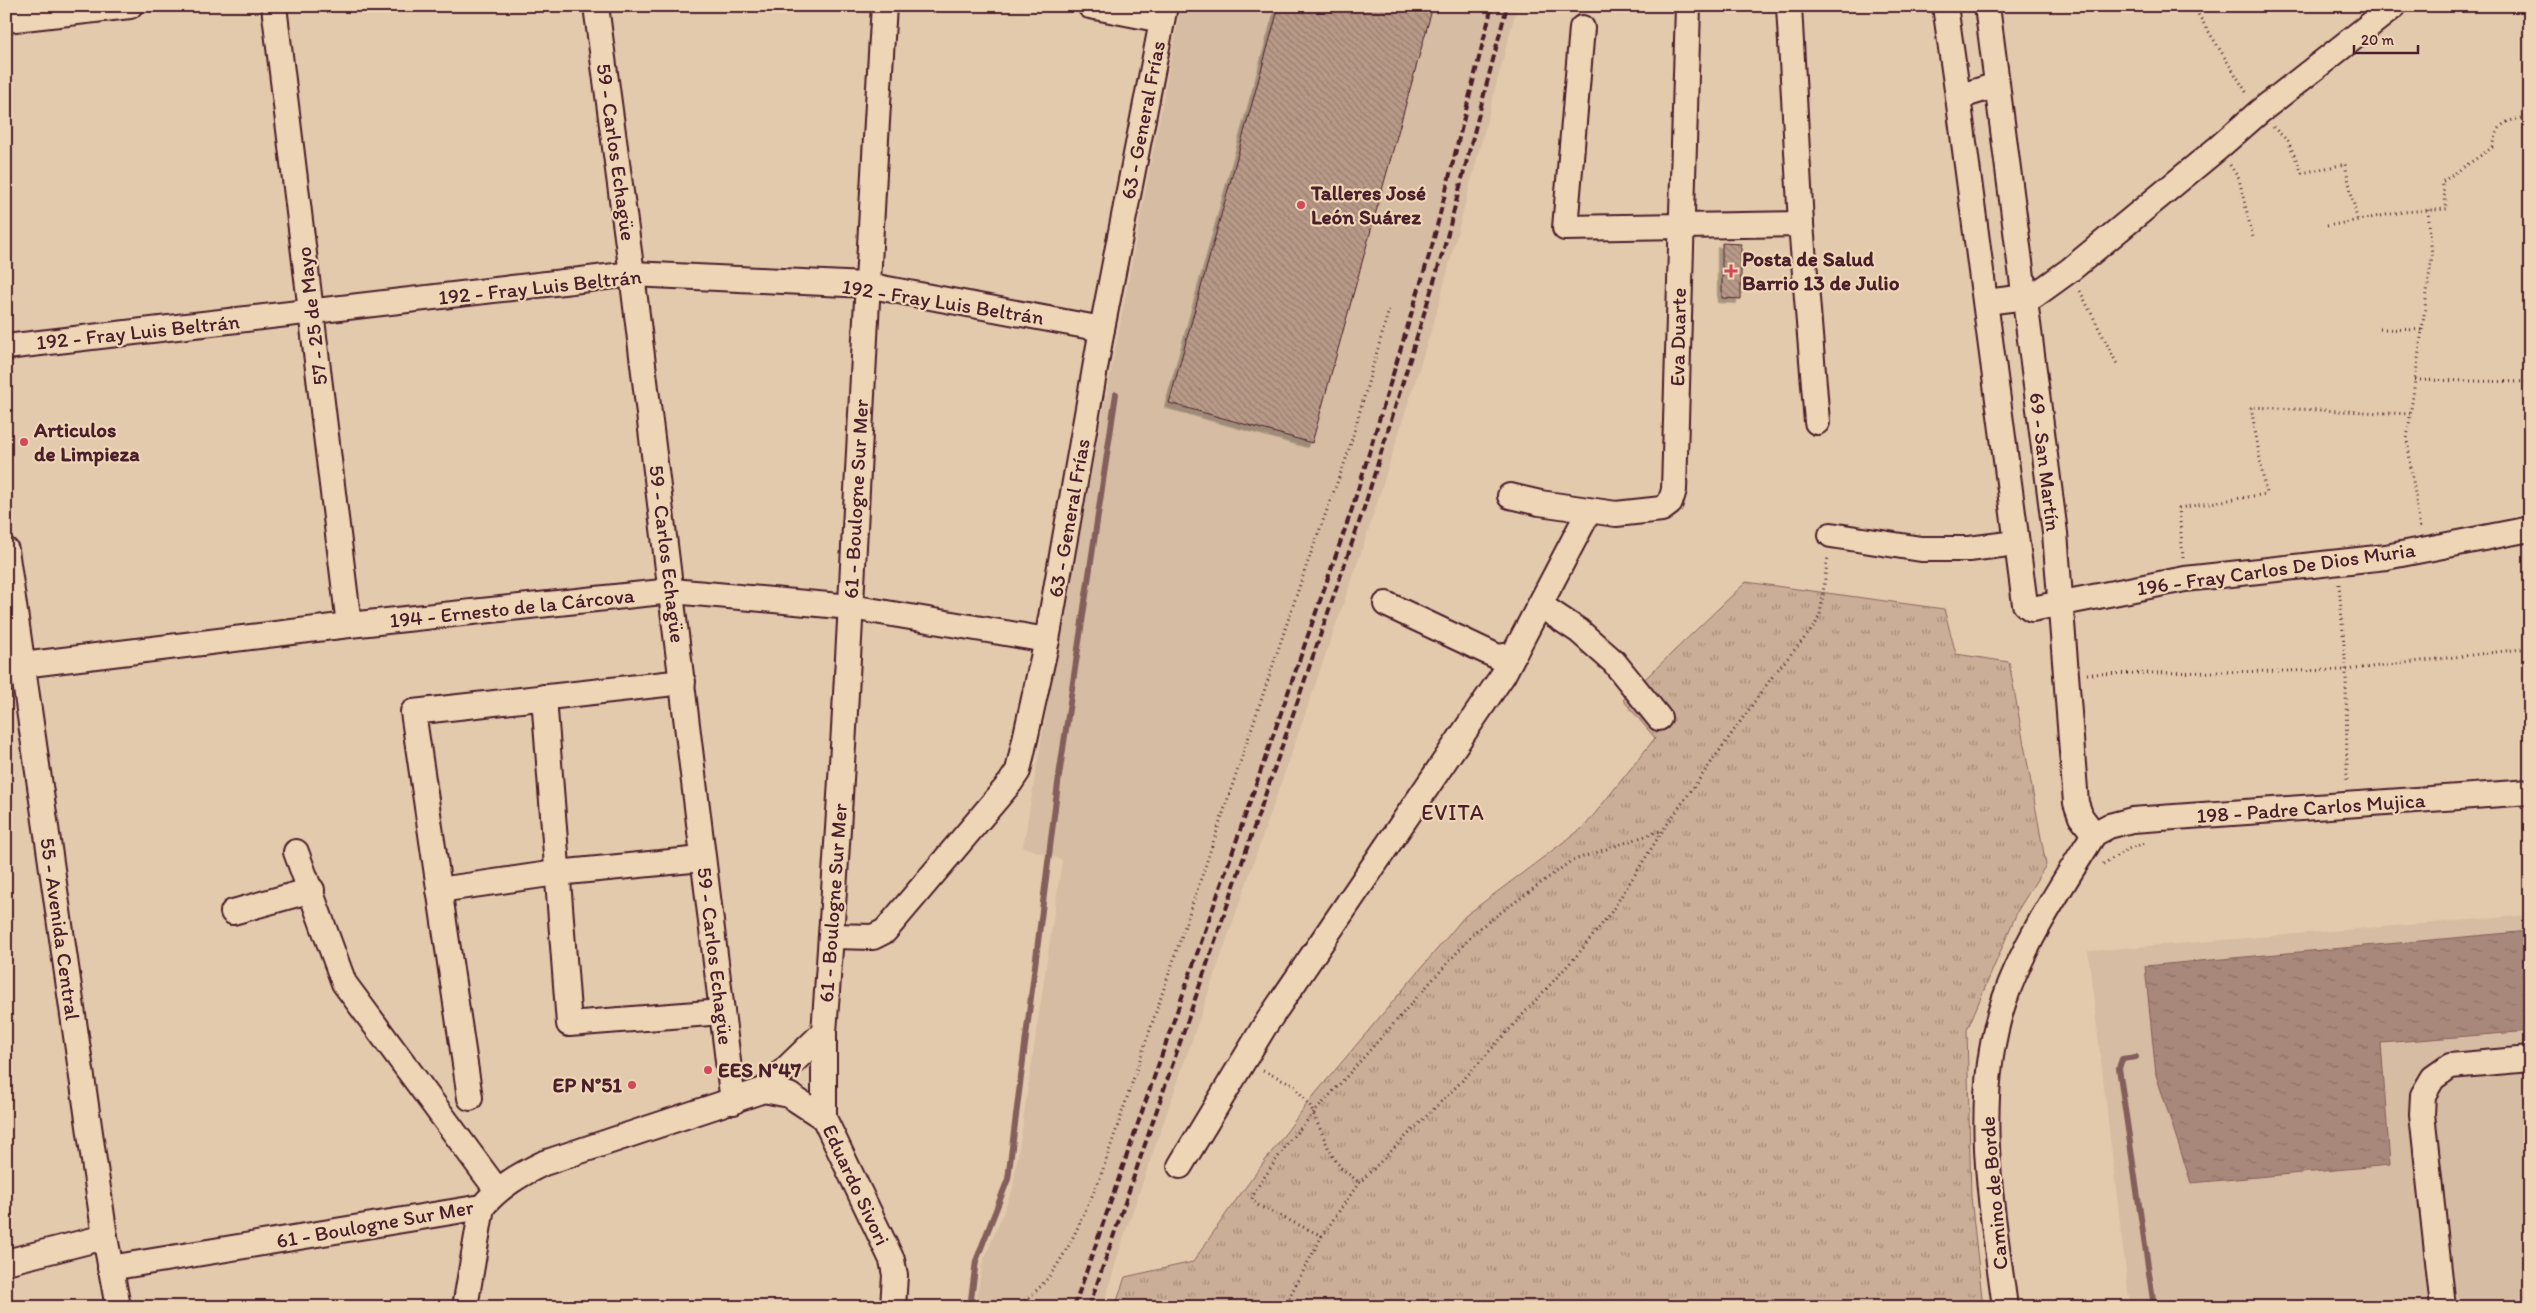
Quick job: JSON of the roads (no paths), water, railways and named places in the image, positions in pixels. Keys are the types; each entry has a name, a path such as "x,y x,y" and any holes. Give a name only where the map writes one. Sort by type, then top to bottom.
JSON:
{"street":[{"path":"6,20 130,6"},
{"name":"57 - 25 de Mayo","path":"274,6 349,625"},
{"name":"59 - Carlos Echagüe","path":"596,6 672,591 702,859 733,1102"},
{"name":"61 - Boulogne Sur Mer","path":"110,1268 490,1199 516,1176 544,1163 683,1116 733,1102 764,1090 824,1032 832,936 851,607 866,285 884,6"},
{"path":"1090,6 1164,13"},
{"name":"Eva Duarte","path":"1510,496 1589,511 1616,514 1662,509 1670,503 1674,490 1680,226 1688,6"},
{"path":"1789,6 1801,224 1817,422"},
{"name":"69 - San Martín","path":"1945,6 2025,604"},
{"name":"69 - San Martín","path":"1987,6 2054,533 2076,803 2080,817 2094,834"},
{"path":"1986,302 2034,296 2070,270 2218,148 2258,112 2394,6"},
{"name":"63 - General Frías","path":"832,936 873,937 885,931 1010,783 1018,771 1047,640 1102,329 1164,13"},
{"path":"1582,28 1565,228 1801,224"},
{"path":"1958,97 1997,85"},
{"name":"192 - Fray Luis Beltrán","path":"6,347 311,313 632,274 866,285 1102,329"},
{"path":"1180,1166 1264,1027 1503,675 1589,511"},
{"name":"196 - Fray Carlos De Dios Muria","path":"2025,604 2032,609 2185,579 2386,557 2530,529"},
{"path":"1831,535 1921,549 1969,549 2016,543"},
{"name":"55 - Avenida Central","path":"6,550 14,666 110,1268 118,1307"},
{"name":"194 - Ernesto de la Cárcova","path":"14,666 349,625 672,591 851,607 1047,640"},
{"path":"1386,604 1498,657 1513,655"},
{"path":"1540,605 1580,631 1614,662 1659,718"},
{"path":"470,1098 414,712 683,682"},
{"path":"544,697 569,1024 722,1012"},
{"name":"198 - Padre Carlos Mujica","path":"2094,834 2109,826 2132,820 2530,792"},
{"name":"Camino de Borde","path":"2005,1307 1987,1162 1986,1106 1994,1037 2004,1001 2034,935 2094,834"},
{"path":"296,852 312,890 344,983 490,1199 465,1307"},
{"path":"439,890 556,873 702,859"},
{"path":"233,912 312,890"},
{"name":"Eduardo Sivori","path":"824,1032 824,1118 892,1260 895,1275 893,1307"},
{"path":"2443,1307 2422,1114 2423,1095 2433,1078 2450,1066 2530,1059"},
{"path":"764,1090 789,1094 824,1118"},
{"path":"6,1262 105,1237"}],"water":[{"path":"2530,931 2530,1031 2381,1043 2390,1165 2191,1183 2156,1075 2145,966"}],"waterway":[{"path":"970,1307 976,1261 1008,1179 1059,776 1116,394"},
{"path":"2136,1057 2122,1059 2119,1068 2154,1307"}],"railway":[{"path":"1074,1307 1352,509 1432,246 1492,6"},
{"path":"1089,1307 1364,508 1443,252 1507,6"}],"place":[{"name":"Talleres José León Suárez","path":"1301,205"},
{"name":"Posta de Salud Barrio 13 de Julio","path":"1731,271"},
{"name":"Articulos de Limpieza","path":"24,442"},
{"name":"EES N°47","path":"708,1070"},
{"name":"EP N°51","path":"632,1085"}],"district":[{"name":"EVITA","path":"1453,812"}]}
